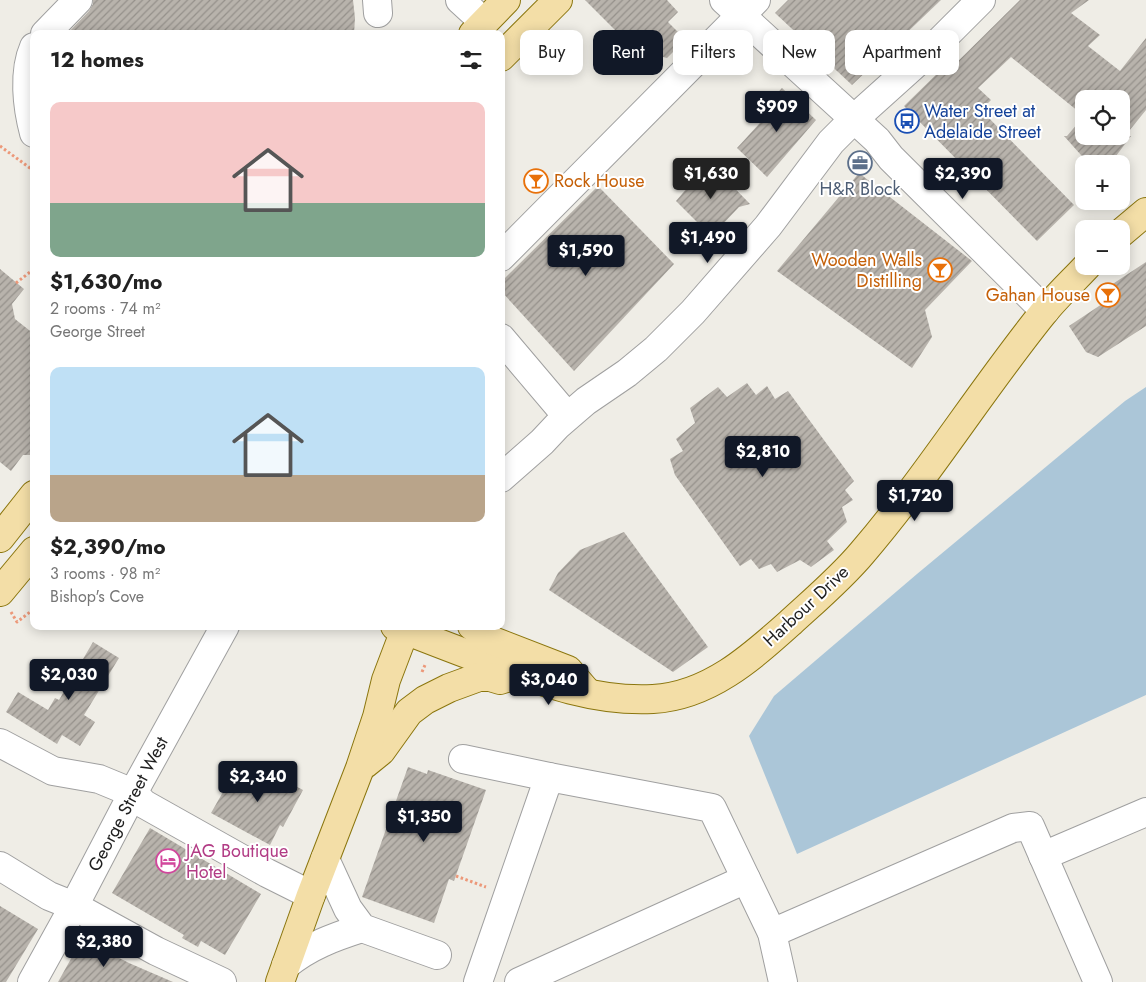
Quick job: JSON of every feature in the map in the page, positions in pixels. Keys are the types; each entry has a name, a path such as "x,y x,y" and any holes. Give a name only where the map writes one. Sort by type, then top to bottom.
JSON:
{"main road":[{"path":"478,28 506,0"},
{"path":"505,52 558,0"},
{"path":"1130,225 1146,212"},
{"name":"Harbour Drive","path":"407,630 520,674 590,695 620,699 646,699 678,695 702,687 725,675 772,640 861,554 906,498 1045,311 1079,275"},
{"path":"30,500 2,531 30,548"},
{"path":"3,599 30,557"},
{"path":"283,973 311,894 360,768 377,717 401,630"},
{"path":"476,630 488,638 568,670 590,695"},
{"path":"360,768 381,751 409,712 425,700 455,685 479,677 490,677 500,680 520,674"}],"street":[{"path":"49,30 78,0"},
{"path":"460,0 478,28"},
{"path":"505,474 542,442 567,416 627,373 656,349 693,312 768,226 823,152 854,119 934,48 981,0"},
{"path":"505,252 740,5 877,140 891,158 1045,311"},
{"path":"30,56 28,84 30,119"},
{"path":"505,343 567,416"},
{"name":"George Street West","path":"32,982 223,630"},
{"path":"0,743 53,771 99,780 133,793 144,804 267,873 311,894"},
{"path":"463,759 712,808 772,933 782,982"},
{"path":"478,982 549,777"},
{"path":"1043,856 1146,812"},
{"path":"772,933 1014,828 1030,826 1098,982"},
{"path":"325,859 348,909 362,928 437,955"},
{"path":"0,866 49,896 74,906 156,951 222,982"},
{"path":"519,982 746,880"},
{"path":"283,973 302,952 362,928"}],"path":[{"path":"0,146 30,168"},
{"path":"16,283 30,272"},
{"path":"3,599 17,622 30,611"},
{"path":"422,672 425,664"}],"water":[{"path":"1146,387 1146,695 797,854 749,736 774,696 1125,401"}],"building":[{"path":"93,0 353,0 354,30 71,30 93,4"},
{"path":"585,0 667,0 678,12 668,22 676,30 673,30 673,52 667,58 663,57 663,30 615,30"},
{"path":"788,0 941,0 910,30 845,30 845,75 862,75 852,85 835,69 835,30 793,30 775,13"},
{"path":"1020,0 1089,0 1071,13 1100,35 1088,46 1120,71 1146,38 1146,110 1130,130 1130,90 1075,90 1075,109 1011,57 978,88 991,100 981,110 1074,205 1037,241 904,106 936,75 959,75 959,60"},
{"path":"782,88 816,120 767,177 737,148 770,112 765,107"},
{"path":"1075,127 1075,145 1124,145 1117,155 1081,155 1064,136 1067,136"},
{"path":"709,162 750,204 739,207 721,226 718,233 710,235 676,201"},
{"path":"859,173 972,261 925,310 932,337 912,368 777,271"},
{"path":"598,186 674,264 574,371 505,295 505,278"},
{"path":"1146,262 1146,326 1098,357 1086,352 1069,326 1102,304 1096,295 1126,275 1130,275 1130,273"},
{"path":"0,269 24,289 12,304 15,319 30,331 30,455 23,455 11,471 0,462"},
{"path":"747,383 756,395 767,386 775,399 788,391 854,481 845,490 853,500 842,507 847,522 827,541 834,550 811,567 800,560 777,572 771,564 759,569 751,559 740,566 675,475 670,459 683,451 676,439 695,423 690,408 718,387 727,397"},
{"path":"624,532 708,647 673,672 549,590 558,573 580,550"},
{"path":"93,642 119,658 84,715 95,722 80,746 62,735 57,744 6,712 18,692 48,710 55,698 59,700"},
{"path":"249,761 303,790 283,827 280,825 270,845 211,813 227,785 234,789"},
{"path":"408,767 427,774 428,770 486,790 454,881 449,879 434,923 362,897"},
{"name":"JAG Boutique Hotel","path":"150,828 261,894 225,955 201,941 198,947 182,938 184,935 112,893"},
{"path":"0,906 38,929 6,982 0,982"},
{"path":"82,939 129,963 173,982 58,982"}],"place":[{"name":"Water Street at Adelaide Street","path":"907,121"},
{"name":"H&R Block","path":"860,163"},
{"name":"Rock House","path":"536,181"},
{"name":"Wooden Walls Distilling","path":"940,270"},
{"name":"Gahan House","path":"1108,295"},
{"name":"JAG Boutique Hotel","path":"168,861"}]}
